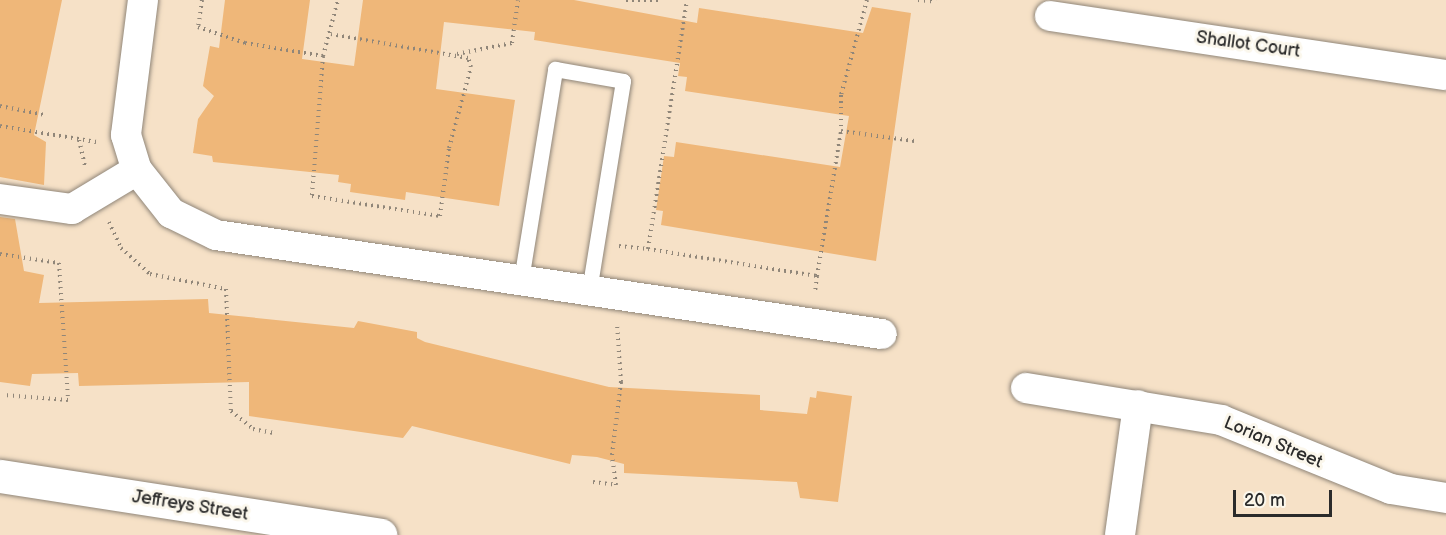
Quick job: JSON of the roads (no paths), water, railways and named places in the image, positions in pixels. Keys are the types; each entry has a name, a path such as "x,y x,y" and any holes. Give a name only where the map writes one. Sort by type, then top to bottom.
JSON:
{"street":[{"path":"143,0 128,92 133,158 171,213 216,235 882,334"},
{"name":"Shallot Court","path":"1050,16 1446,75"},
{"path":"0,199 72,209 95,195 133,158"},
{"name":"Lorian Street","path":"1026,388 1221,420 1391,489 1446,498"},
{"path":"1120,535 1138,405"},
{"name":"Jeffreys Street","path":"0,476 380,535"}],"lane":[{"path":"521,280 555,69 623,81 590,290"}]}
